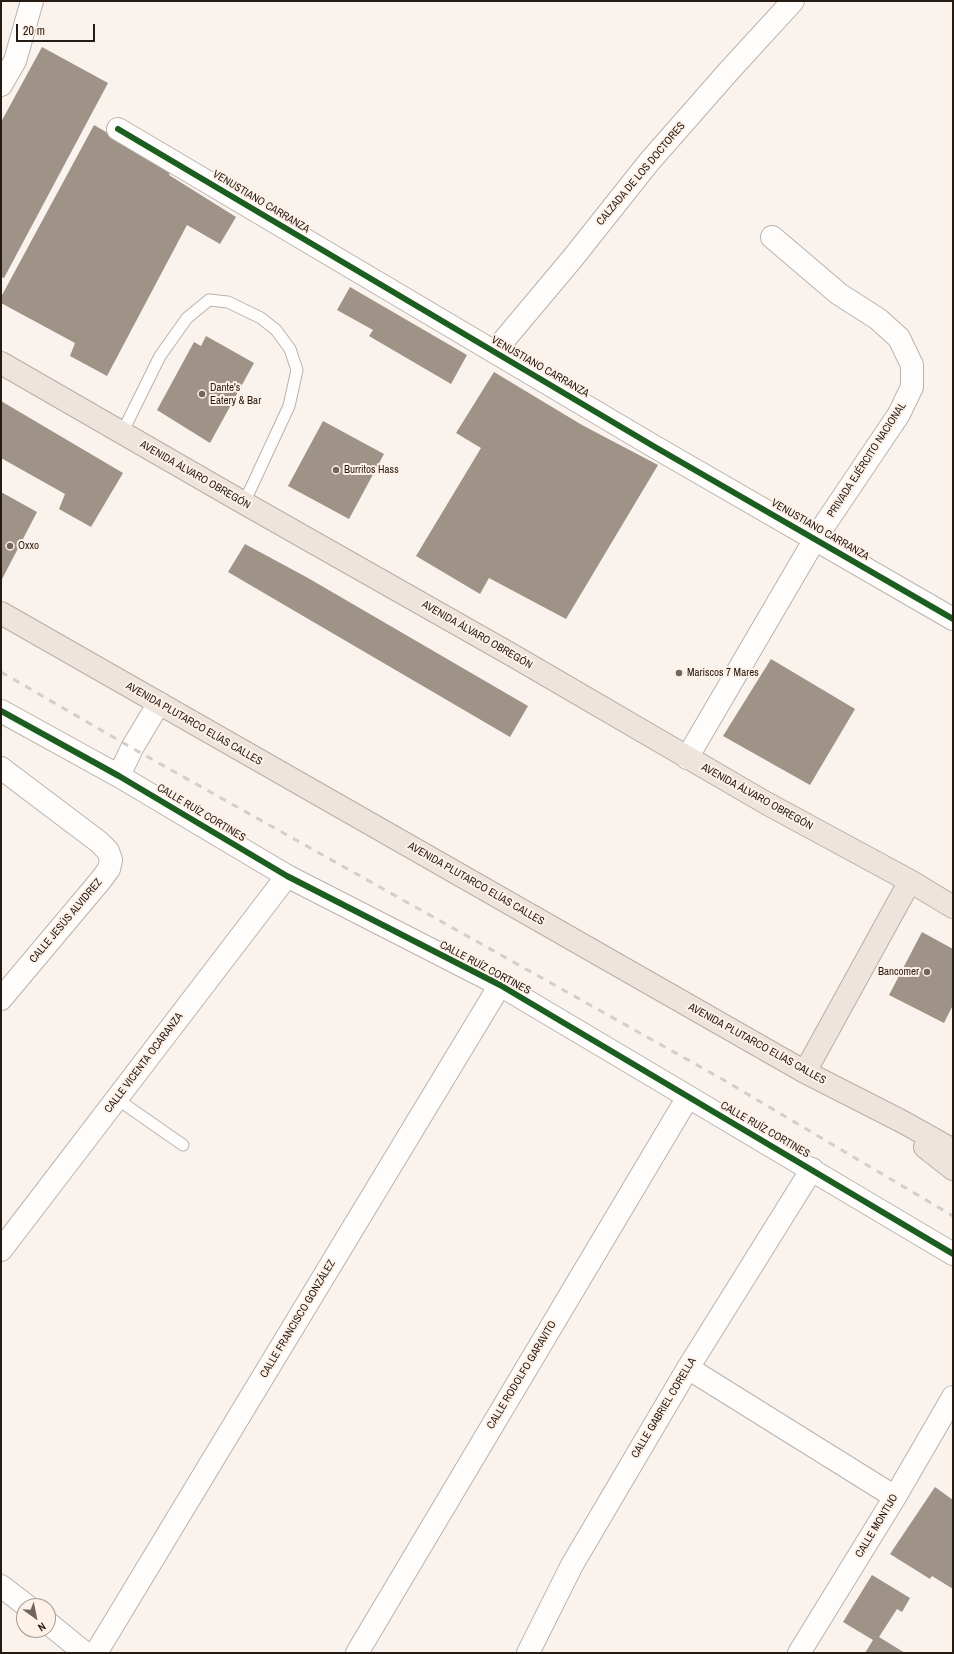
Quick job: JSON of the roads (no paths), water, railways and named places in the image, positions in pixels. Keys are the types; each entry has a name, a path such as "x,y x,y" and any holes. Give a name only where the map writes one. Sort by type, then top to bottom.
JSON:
{"highway":[{"name":"AVENIDA ÁLVARO OBREGÓN","path":"1,363 512,655 687,758 766,803 910,881 953,907"},
{"name":"AVENIDA PLUTARCO ELÍAS CALLES","path":"1,613 805,1072 903,1122 953,1150"},
{"path":"805,1072 910,881"},
{"path":"903,1122 916,1139 953,1169"}],"street":[{"path":"1,85 15,62 32,1"},
{"name":"CALZADA DE LOS DOCTORES","path":"494,352 572,259 649,162 793,1"},
{"name":"VENUSTIANO CARRANZA","path":"118,129 494,352 953,619"},
{"name":"PRIVADA EJÉRCITO NACIONAL","path":"687,758 815,539 899,414 912,387 912,365 899,338 878,319 839,294 772,237"},
{"path":"118,776 132,748 159,703"},
{"name":"CALLE RUÍZ CORTINES","path":"1,711 118,776 286,876 500,985 953,1254"},
{"name":"CALLE JESÚS ALVIDREZ","path":"1,768 99,842 108,851 110,860 109,869 100,881 1,999"},
{"name":"CALLE VICENTA OCARANZA","path":"1,1250 286,876"},
{"name":"CALLE FRANCISCO GONZÁLEZ","path":"96,1653 500,985"},
{"name":"CALLE RODOLFO GARAVITO","path":"357,1653 688,1097"},
{"name":"CALLE GABRIEL CORELLA","path":"528,1653 572,1565 688,1368 812,1169"},
{"path":"688,1368 895,1497"},
{"name":"CALLE MONTIJO","path":"799,1653 895,1497 953,1397"},
{"path":"1,1586 16,1598"},
{"path":"56,1629 86,1653"}],"lane":[{"path":"122,433 160,356 187,318 209,300 228,302 261,318 276,330 290,349 297,370 288,406 244,503"},
{"path":"117,1099 184,1146"}],"railway":[{"path":"1,672 132,748 722,1079 953,1216"}],"place":[{"name":"Dante's Eatery & Bar","path":"202,394"},
{"name":"Burritos Hass","path":"336,470"},
{"name":"Oxxo","path":"10,546"},
{"name":"Mariscos 7 Mares","path":"679,673"},
{"name":"Bancomer","path":"927,972"}]}
